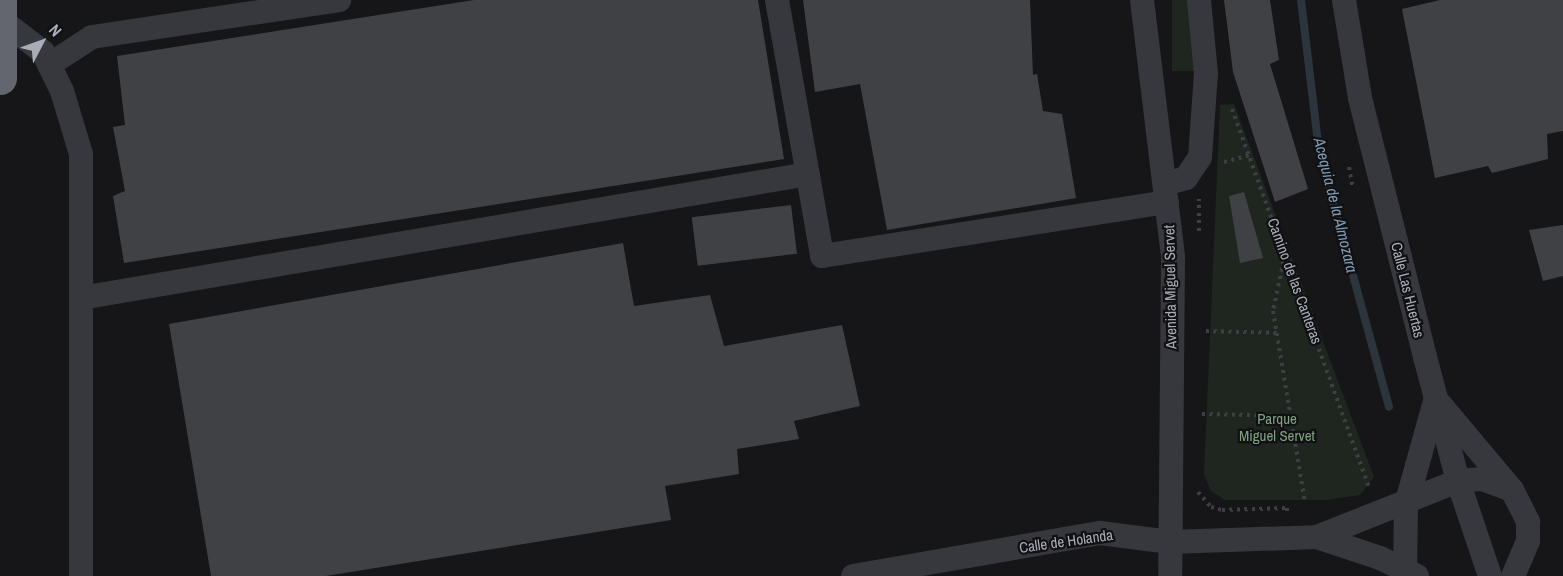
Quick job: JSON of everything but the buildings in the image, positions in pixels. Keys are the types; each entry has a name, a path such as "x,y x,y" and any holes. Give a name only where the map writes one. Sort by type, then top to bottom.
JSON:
{"highway":[{"path":"0,0 0,78"}],"street":[{"path":"49,65 92,37 339,0"},
{"path":"777,0 822,256 1166,193 1208,161 1206,74 1199,0"},
{"name":"Avenida Miguel Servet","path":"1142,0 1173,258 1170,576"},
{"name":"Calle Las Huertas","path":"1344,0 1360,98 1436,399 1458,481 1490,576"},
{"path":"0,19 43,52 62,91 81,154 81,576"},
{"path":"81,298 808,174"},
{"path":"1436,399 1512,490 1528,522 1519,571"},
{"path":"1409,574 1406,505 1436,399"},
{"path":"1458,481 1482,479 1512,490"},
{"name":"Calle de Holanda","path":"853,576 1100,533 1170,542 1317,537 1406,505 1458,481"},
{"name":"Calle de Holanda","path":"1317,537 1409,574"}],"path":[{"name":"Camino de las Canteras","path":"1206,74 1229,102 1250,155 1372,494"},
{"path":"1198,240 1208,161 1250,155"},
{"path":"1285,253 1273,311 1305,502"},
{"path":"1206,331 1277,333"},
{"path":"1202,414 1291,416"},
{"path":"1194,484 1211,507 1287,508 1285,537"}],"green space":[{"path":"1172,0 1194,0 1194,71 1172,71"},
{"name":"Parque Miguel Servet","path":"1234,104 1374,477 1360,495 1326,500 1225,500 1211,491 1204,475 1220,105"}],"waterway":[{"name":"Acequia de la Almozara","path":"1301,0 1319,151 1389,407"}]}
